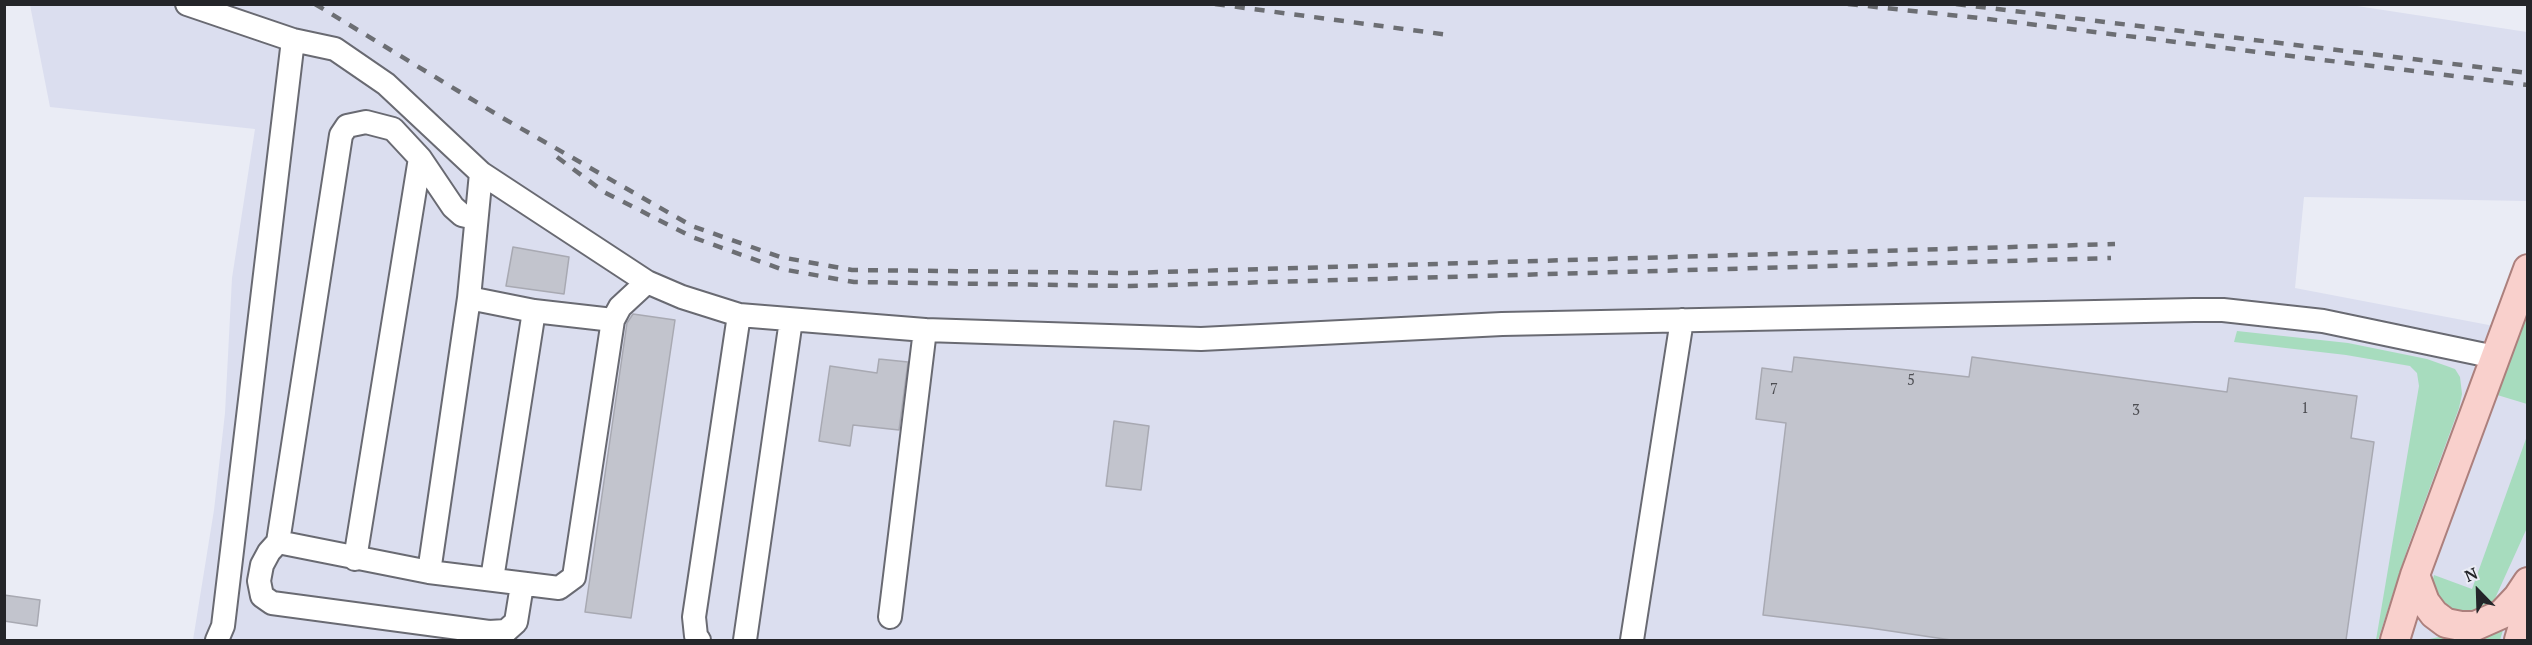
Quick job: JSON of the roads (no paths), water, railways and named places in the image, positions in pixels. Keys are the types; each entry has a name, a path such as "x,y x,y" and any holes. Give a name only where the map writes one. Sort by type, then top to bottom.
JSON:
{"main road":[{"path":"2395,640 2415,574 2528,269"},
{"path":"2415,574 2426,602 2434,614 2446,622 2461,626 2475,626 2502,614 2528,582"},
{"path":"2519,640 2528,609"}],"street":[{"path":"187,4 293,40 335,49 386,84 481,173 647,282 682,297 739,315 925,330 1201,339 1502,324 2223,310 2323,321 2495,357"},
{"path":"217,640 224,614 293,40"},
{"path":"475,218 462,215 453,207 420,158 393,129 366,122 347,126 341,135 278,542 262,565 259,581 262,596 272,603 489,632 506,631 516,622 522,585"},
{"path":"355,559 420,158"},
{"path":"429,572 469,298 481,173"},
{"path":"278,542 429,572 559,588 574,577 613,320 620,307 647,282"},
{"path":"469,298 534,311 613,320"},
{"path":"492,579 534,311"},
{"path":"699,640 696,636 694,617 739,315"},
{"path":"745,640 791,320"},
{"path":"1632,640 1682,321"},
{"path":"890,616 925,330"}],"railway":[{"path":"315,4 501,117 692,226 780,257 852,270 1127,273 2115,244"},
{"path":"1215,4 1449,35"},
{"path":"1848,4 2528,85"},
{"path":"1956,4 2528,73"},
{"path":"557,157 604,192 692,237 781,269 854,282 1130,286 2111,258"}]}
